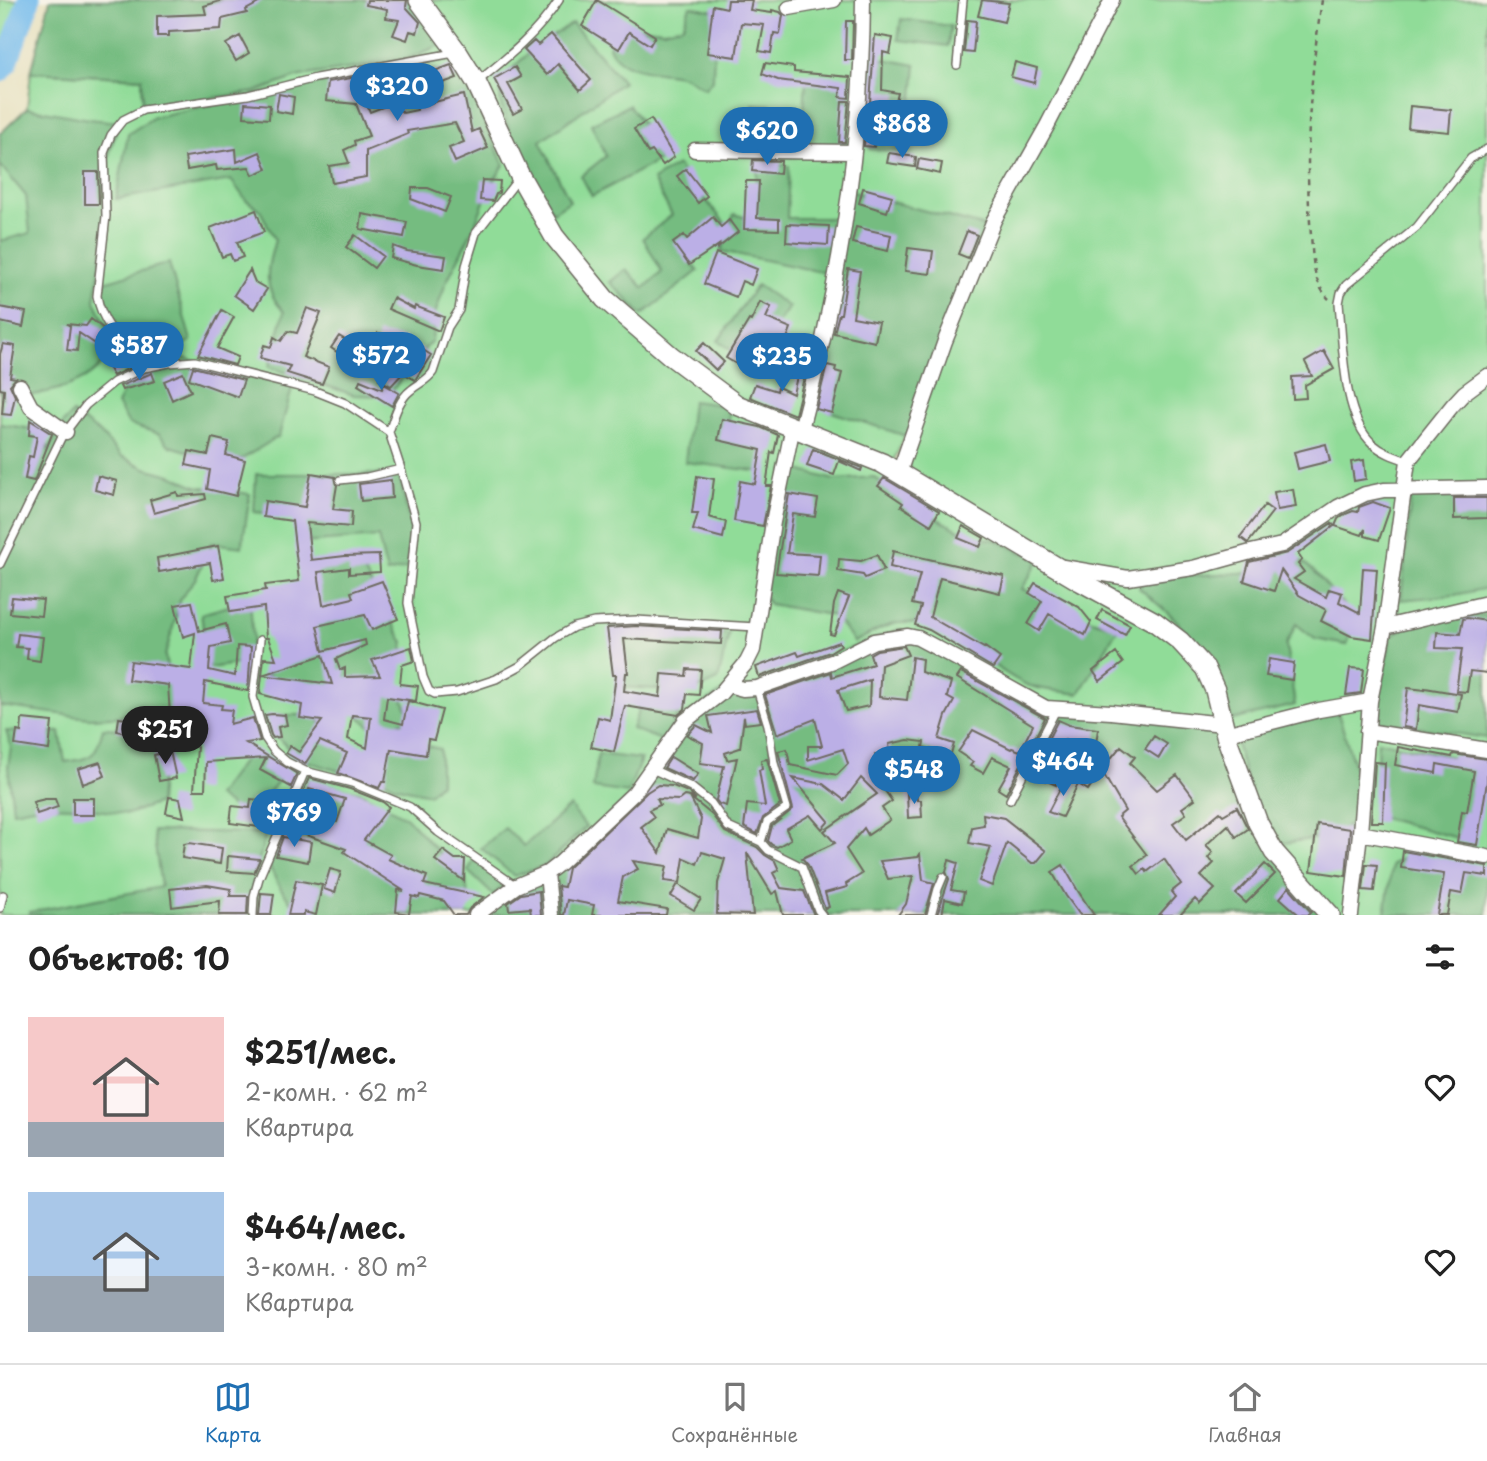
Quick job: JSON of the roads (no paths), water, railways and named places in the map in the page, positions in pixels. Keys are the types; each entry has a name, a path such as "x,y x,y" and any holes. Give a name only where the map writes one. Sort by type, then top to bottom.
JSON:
{"street":[{"path":"419,0 458,52 476,82 520,176 554,236 605,299 671,356 719,394 758,414 862,453 900,473 1051,564 1155,622 1180,641 1205,668 1215,690 1224,729 1258,823 1274,852 1323,912"},
{"path":"789,8 834,0"},
{"path":"476,915 516,886 547,873 634,793 685,721 720,694 750,657 773,522 836,270 854,152 861,72 863,0"},
{"path":"900,473 945,341 994,220 1112,0"},
{"path":"695,150 854,152"},
{"path":"1351,915 1370,701 1385,627 1408,461 1452,405 1487,376"},
{"path":"20,386 31,407 66,432"},
{"path":"1051,564 1128,578 1193,568 1282,545 1338,507 1364,494 1384,490 1487,488"},
{"path":"1385,627 1487,603"},
{"path":"728,685 743,689 757,688 834,661 874,641 908,636 918,638 963,662 1039,706 1056,710 1121,713 1224,729 1370,701"},
{"path":"1367,731 1487,750"},
{"path":"1360,833 1487,857"},
{"path":"547,873 551,915"}],"lane":[{"path":"476,82 519,48 546,20 559,0"},
{"path":"957,65 963,0"},
{"path":"144,368 111,330 99,307 97,296 106,216 104,153 111,135 123,120 143,110 248,94 316,78 458,52"},
{"path":"1408,461 1386,453 1374,444 1355,418 1346,370 1339,303 1341,293 1346,285 1417,227 1471,158 1487,149"},
{"path":"389,432 401,401 433,372 448,327 459,310 466,266 476,233 520,176"},
{"path":"0,564 66,432 86,405 124,376 144,368 195,362 315,391 345,403 389,432 416,522 408,603 423,677 429,691 435,694 457,692 496,679 520,666 555,638 574,627 594,622 636,620 756,627"},
{"path":"340,480 401,469"},
{"path":"260,640 253,692 263,732 274,751 287,762 305,771 352,783 412,808 438,832 516,886"},
{"path":"757,688 787,806 786,810 767,822 761,842"},
{"path":"1010,800 1056,710"},
{"path":"652,769 703,795 728,827 761,842 768,850 802,867 822,915"},
{"path":"253,915 259,878 305,771"},
{"path":"932,915 943,877"},
{"path":"0,908 4,895"}],"waterway":[{"path":"0,71 6,64 29,0"}]}
